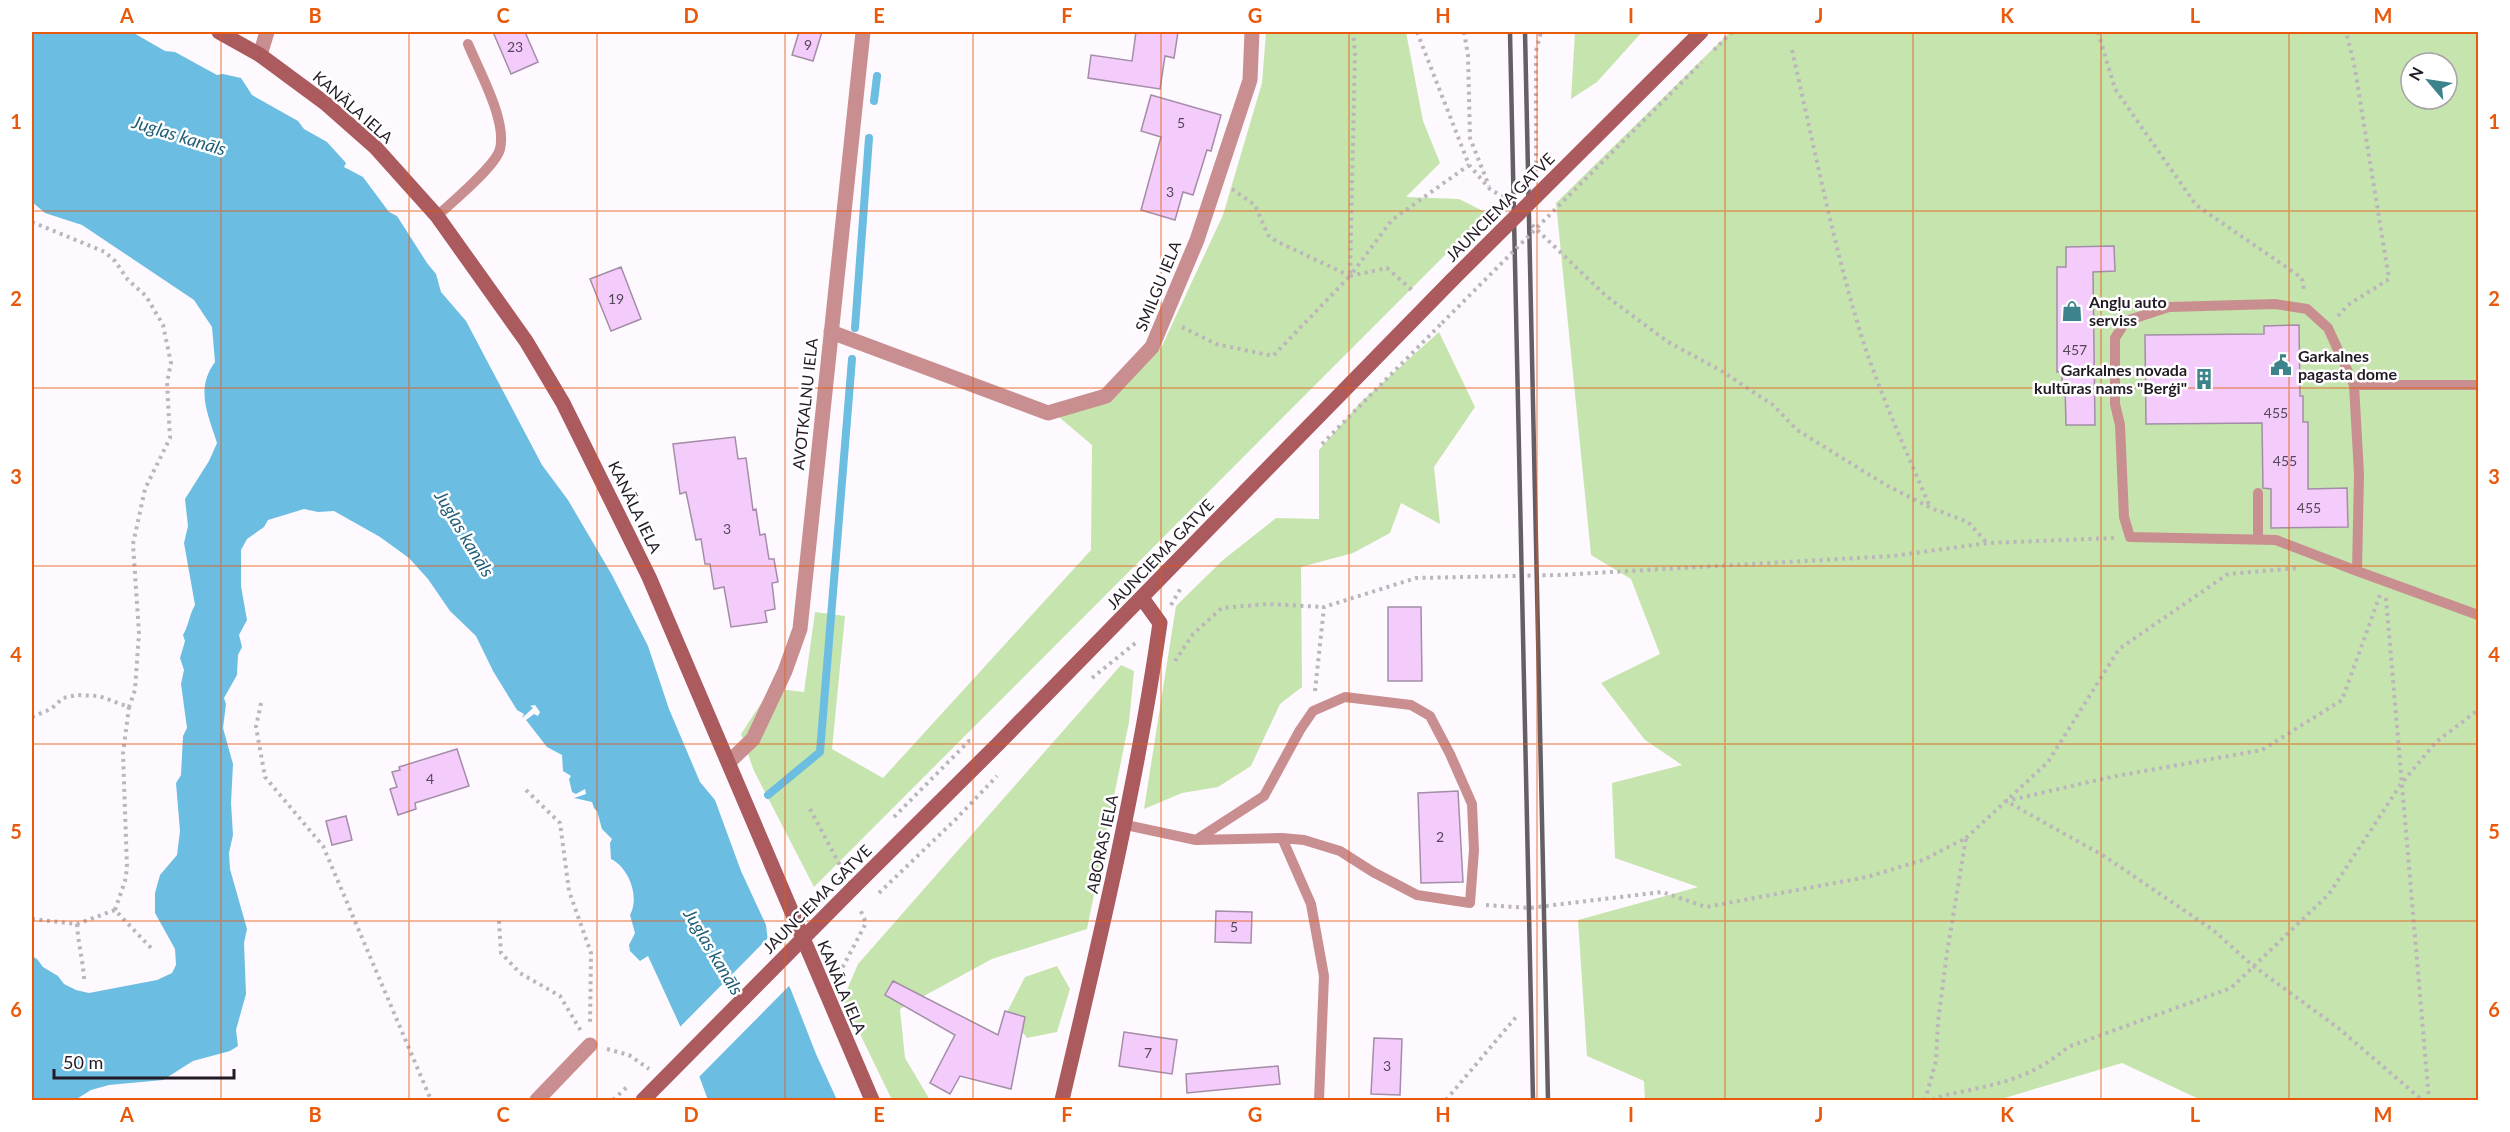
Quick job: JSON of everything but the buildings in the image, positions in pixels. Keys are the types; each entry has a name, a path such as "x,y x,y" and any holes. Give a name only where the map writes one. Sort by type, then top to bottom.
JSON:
{"street":[{"name":"KANĀLA IELA","path":"219,32 260,55 325,103 376,148 437,216 526,341 563,403 649,577 729,762 825,996 872,1101"},
{"path":"260,55 267,32"},
{"name":"AVOTKALNU IELA","path":"729,762 753,740 785,670 800,629 863,32"},
{"name":"SMILGU IELA","path":"831,332 1048,413 1106,396 1152,347 1197,240 1250,80 1252,32"},
{"name":"JAUNCIEMA GATVE","path":"643,1101 1142,598 1452,280 1701,32"},
{"name":"ABORAS IELA","path":"1062,1101 1126,825 1153,668 1160,623 1142,598"},
{"path":"537,1101 590,1045"}],"lane":[{"path":"437,216 479,178 500,150 499,116 468,44"},
{"path":"2357,571 2359,474 2354,385 2328,328 2307,309 2275,304 2169,307 2126,321 2115,338 2115,404 2120,425 2124,517 2130,537 2276,540 2385,582 2478,615"},
{"path":"2354,385 2478,385"},
{"path":"2258,493 2258,539"},
{"path":"1126,825 1196,840 1282,838 1304,840 1340,851 1373,872 1417,895 1470,903 1474,850 1472,804 1430,716 1411,705 1345,697 1313,711 1264,796 1196,840"},
{"path":"1282,838 1311,904 1324,976 1319,1101"}],"path":[{"path":"1350,276 1355,54 1353,32"},
{"path":"1416,32 1469,165 1490,189 1514,203"},
{"path":"1464,32 1468,55 1470,138 1490,189"},
{"path":"1536,176 1536,51 1541,32"},
{"path":"1442,323 1732,32"},
{"path":"2098,32 2115,89 2196,206 2302,278 2307,309"},
{"path":"2328,328 2348,305 2389,279 2354,63 2346,32"},
{"path":"1792,50 1835,240 1863,338 1891,416 1931,508"},
{"path":"1164,319 1216,344 1273,356 1350,276 1392,220 1469,165"},
{"path":"1217,178 1255,205 1268,235 1276,241 1350,276 1387,268 1415,293"},
{"path":"32,222 50,227 105,252 146,296 163,325 171,363 167,382 170,438 145,489 133,544 139,633 135,690 129,707 123,753 127,868 115,910"},
{"path":"1539,222 1540,233"},
{"path":"1530,223 1606,296 1668,342 1720,370 1764,399 1797,430 1886,485 1931,508 1968,522 1988,543"},
{"path":"1153,668 1172,666 1193,634 1222,608 1267,604 1324,607 1416,578 1559,575 1892,556 1988,543 2130,537"},
{"path":"1470,903 1529,908 1662,892 1706,907 1867,877 1923,860 1966,838 2048,762 2119,649 2228,574 2307,567"},
{"path":"2006,801 2111,777 2262,750 2342,700 2385,582"},
{"path":"2385,582 2429,1101"},
{"path":"1313,711 1324,607"},
{"path":"32,717 51,709 63,698 77,695 99,696 129,707"},
{"path":"261,703 256,727 265,777 323,846 431,1101"},
{"path":"1932,1101 1942,1096 2013,1080 2049,1063 2068,1047 2231,987 2329,894 2401,784 2436,742 2478,710"},
{"path":"32,745 32,759"},
{"path":"526,790 560,823 569,891 591,953 590,1045"},
{"path":"2006,801 2104,856 2213,930 2252,965 2337,1027 2422,1101"},
{"path":"810,809 841,867"},
{"path":"1924,1101 1936,1061 1938,1022 1966,838"},
{"path":"32,919 77,924 115,910"},
{"path":"115,910 151,948"},
{"path":"842,969 866,923 861,912"},
{"path":"500,921 501,953 520,973 560,996 590,1045 629,1055 650,1071 653,1078"},
{"path":"77,924 78,952 83,961 84,979"},
{"path":"1446,1101 1516,1017"}],"green space":[{"path":"1266,32 1406,32 1423,121 1440,163 1406,197 1459,199 1487,213 814,887 754,771 741,734 771,688 804,692 815,612 845,616 832,749 883,778 1091,550 1092,445 1053,412 1109,403 1162,346 1223,215 1262,83"},
{"path":"1575,32 1642,32 1597,82 1571,99"},
{"path":"1730,32 2478,32 2478,1100 2201,1100 2122,1063 1998,1100 1645,1100 1644,1081 1587,1056 1578,920 1698,887 1615,858 1612,783 1682,765 1645,740 1601,683 1660,654 1631,579 1591,555 1556,203"},
{"path":"1439,332 1475,407 1434,467 1440,524 1401,503 1390,533 1353,553 1301,567 1302,687 1280,704 1251,766 1218,787 1182,793 1144,809 1176,606 1223,560 1276,518 1319,519 1319,450 1361,402"},
{"path":"1121,665 1134,671 1129,722 1087,929 992,959 900,1009 905,1058 930,1100 892,1100 843,999 858,964"},
{"path":"1057,966 1070,989 1057,1032 1027,1038 1007,1012 1025,977"}],"water":[{"name":"Juglas kanāls","path":"32,32 132,32 165,51 175,52 217,75 241,78 252,95 298,121 304,129 327,142 346,163 344,167 363,177 389,212 397,216 436,274 441,292 466,321 542,465 568,500 612,575 648,646 669,709 700,782 715,800 741,871 766,925 768,941 837,1100 708,1100 682,1030 648,956 640,961 630,951 629,945 635,933 630,915 633,908 633,892 628,876 611,859 612,839 602,829 592,802 574,798 586,794 585,789 576,794 572,792 569,779 571,776 563,771 562,755 547,747 526,720 534,714 538,716 540,712 535,705 530,706 533,708 522,718 524,714 517,710 493,671 476,636 450,611 428,579 409,558 380,537 334,511 318,512 304,509 268,520 264,527 247,539 241,550 241,586 247,620 239,635 242,647 238,655 237,675 224,698 226,704 223,728 233,764 231,803 233,835 229,853 230,869 247,929 244,943 246,994 236,1030 238,1046 230,1051 193,1061 163,1080 109,1085 91,1090 75,1100 32,1100 32,956 43,967 58,976 64,984 89,993 157,980 172,973 176,965 175,949 155,913 155,893 160,875 177,855 180,831 176,783 181,775 183,736 187,728 181,684 184,670 180,658 185,641 183,635 195,605 184,543 188,526 185,499 209,461 217,443 207,412 204,392 209,372 215,362 212,327 194,300 82,225 45,213 32,202"}],"pier":[{"path":"770,936 791,984 696,1080 678,1029"}],"waterway":[{"path":"874,101 877,76"},
{"path":"855,328 869,138"},
{"path":"768,795 820,752 852,359"}],"railway":[{"path":"1510,32 1533,1100"},
{"path":"1525,32 1548,1100"}],"place":[{"name":"Angļu auto serviss","path":"2072,311"},
{"name":"Garkalnes pagasta dome","path":"2281,365"},
{"name":"Garkalnes novada kultūras nams \"Berģi\"","path":"2204,379"}]}
